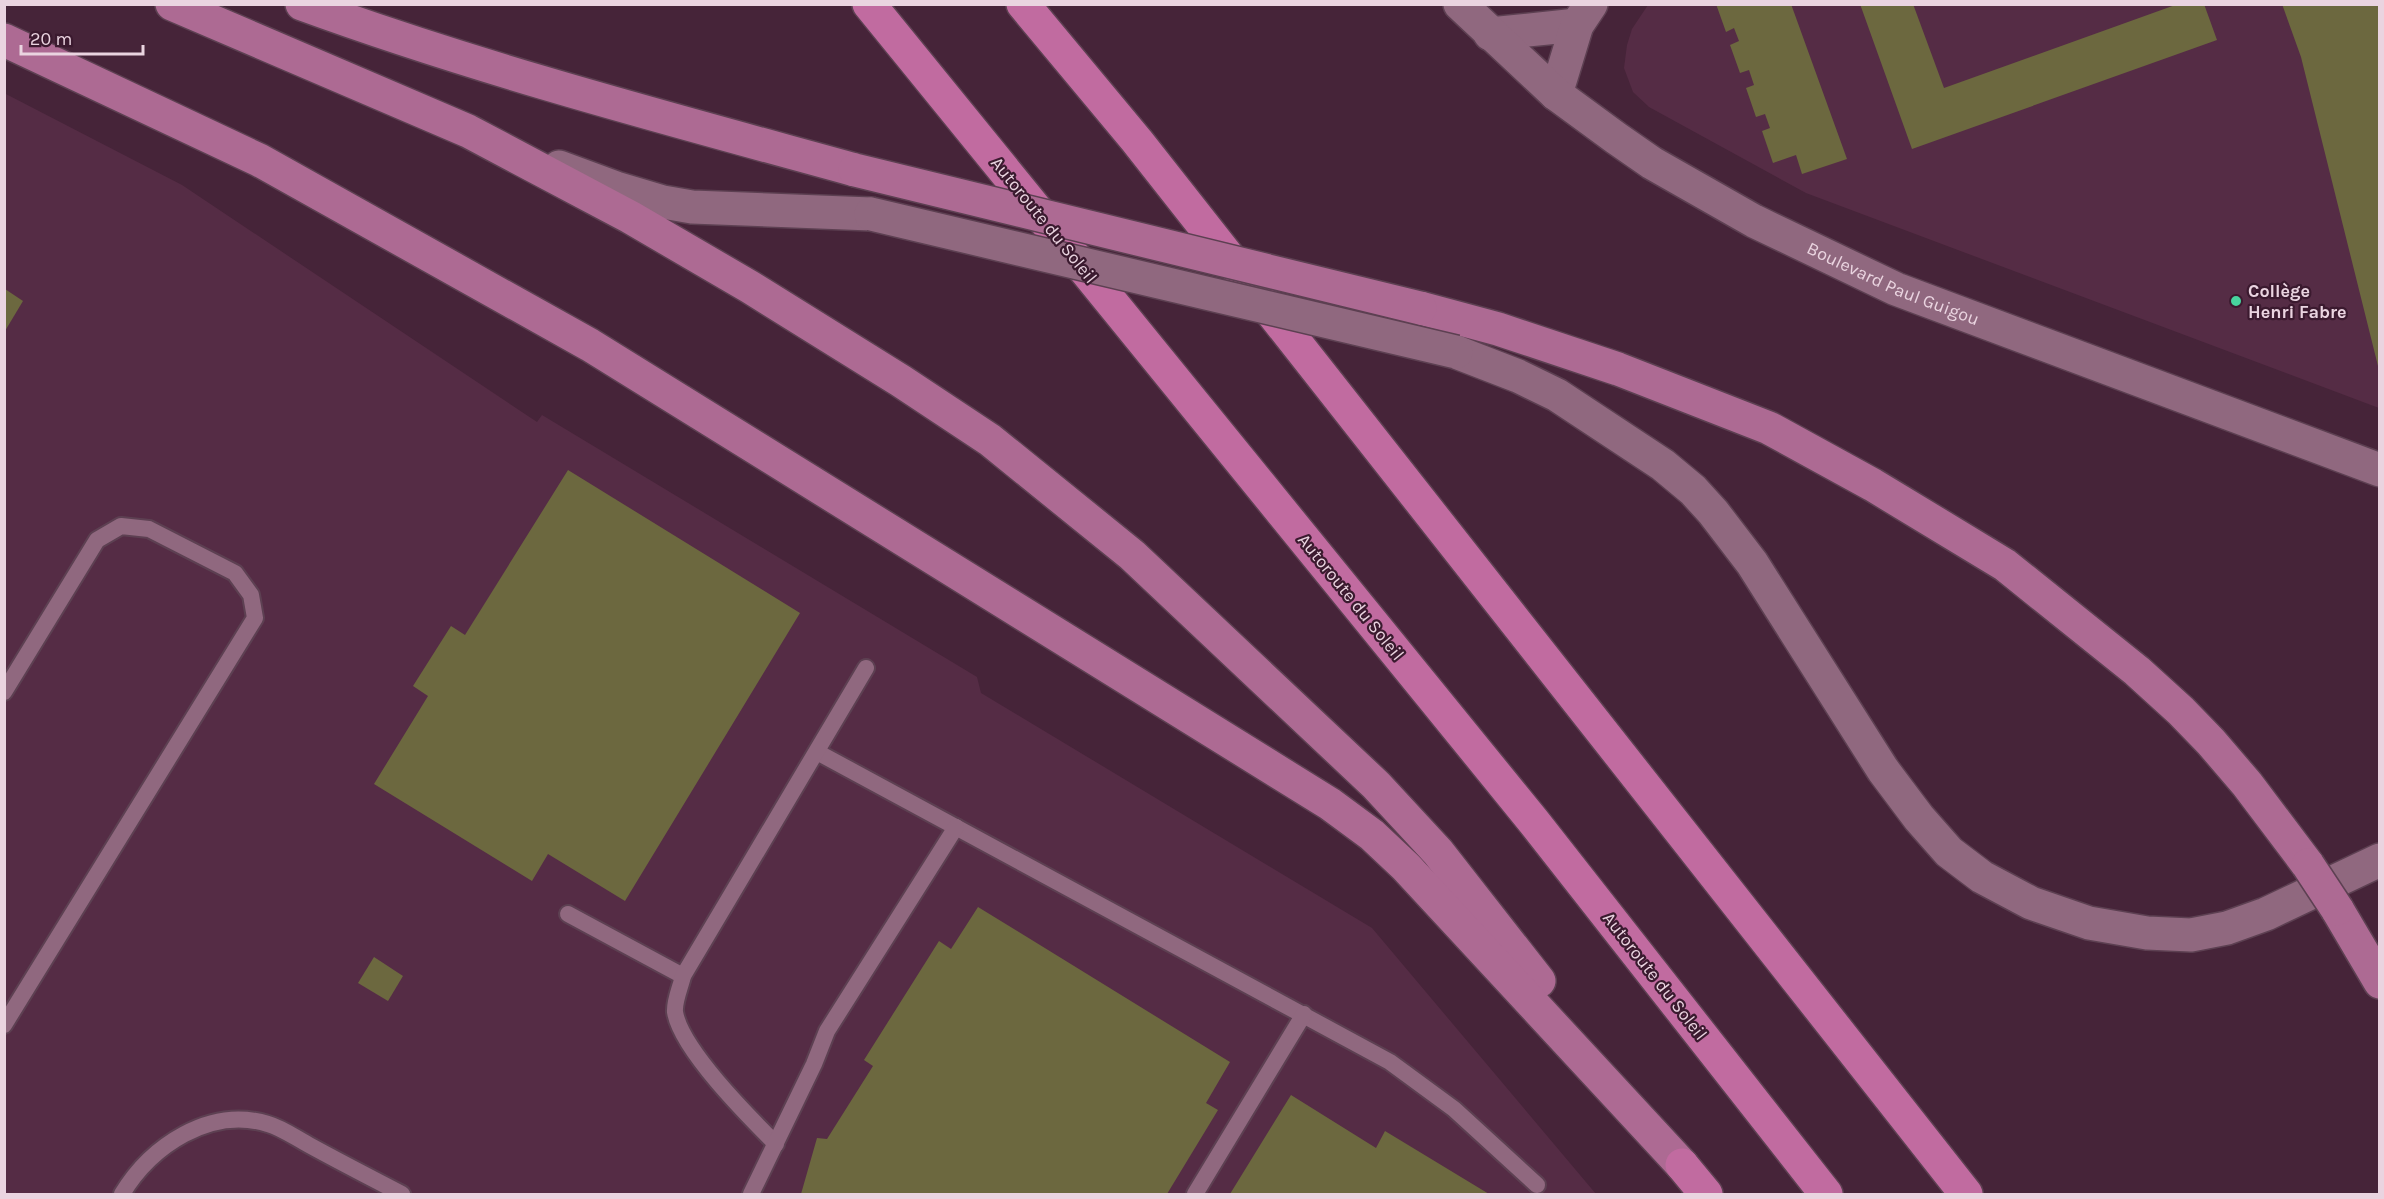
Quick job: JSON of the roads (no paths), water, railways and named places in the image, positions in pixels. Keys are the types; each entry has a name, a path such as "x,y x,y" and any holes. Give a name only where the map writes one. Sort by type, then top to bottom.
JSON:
{"highway":[{"name":"Autoroute du Soleil","path":"869,4 1534,822 1826,1194"},
{"path":"1023,4 1137,141 1966,1194"},
{"path":"1682,1165 1706,1194"}],"main road":[{"path":"172,4 468,131 640,223 750,287 901,381 990,440 1132,555 1376,785 1437,852 1682,1165"},
{"path":"302,4 386,35 534,81 855,171 1498,329 1618,369 1769,428 1873,485 2005,565 2137,671 2181,711 2247,784 2308,865 2337,909 2379,982"},
{"path":"4,40 259,160 590,345 1329,804 1372,835 1407,867 1682,1165"}],"street":[{"name":"Boulevard Paul Guigou","path":"1460,4 1556,94 1652,163 1754,221 1896,289 2379,470"},
{"path":"1490,34 1584,15"},
{"path":"1556,94 1584,15"},
{"path":"468,131 616,188 663,202 692,207 871,214 1456,352 1518,376 1557,395 1664,465 1693,490 1752,563 1883,770 1919,818 1949,852 1982,877 2031,903 2089,923 2147,933 2192,935 2227,928 2266,914 2379,860"}],"lane":[{"path":"4,692 96,540 121,526 150,529 235,573 251,595 255,618 4,1025"},
{"path":"776,1144 739,1107 683,1035 675,1010 683,976 866,668"},
{"path":"817,752 1390,1062 1454,1109 1537,1185"},
{"path":"751,1194 814,1064 827,1031 956,827"},
{"path":"568,914 683,976"},
{"path":"1195,1194 1304,1014"},
{"path":"122,1194 132,1177 162,1149 197,1126 235,1119 268,1124 402,1194"}],"place":[{"name":"Collège Henri Fabre","path":"2236,301"}]}
